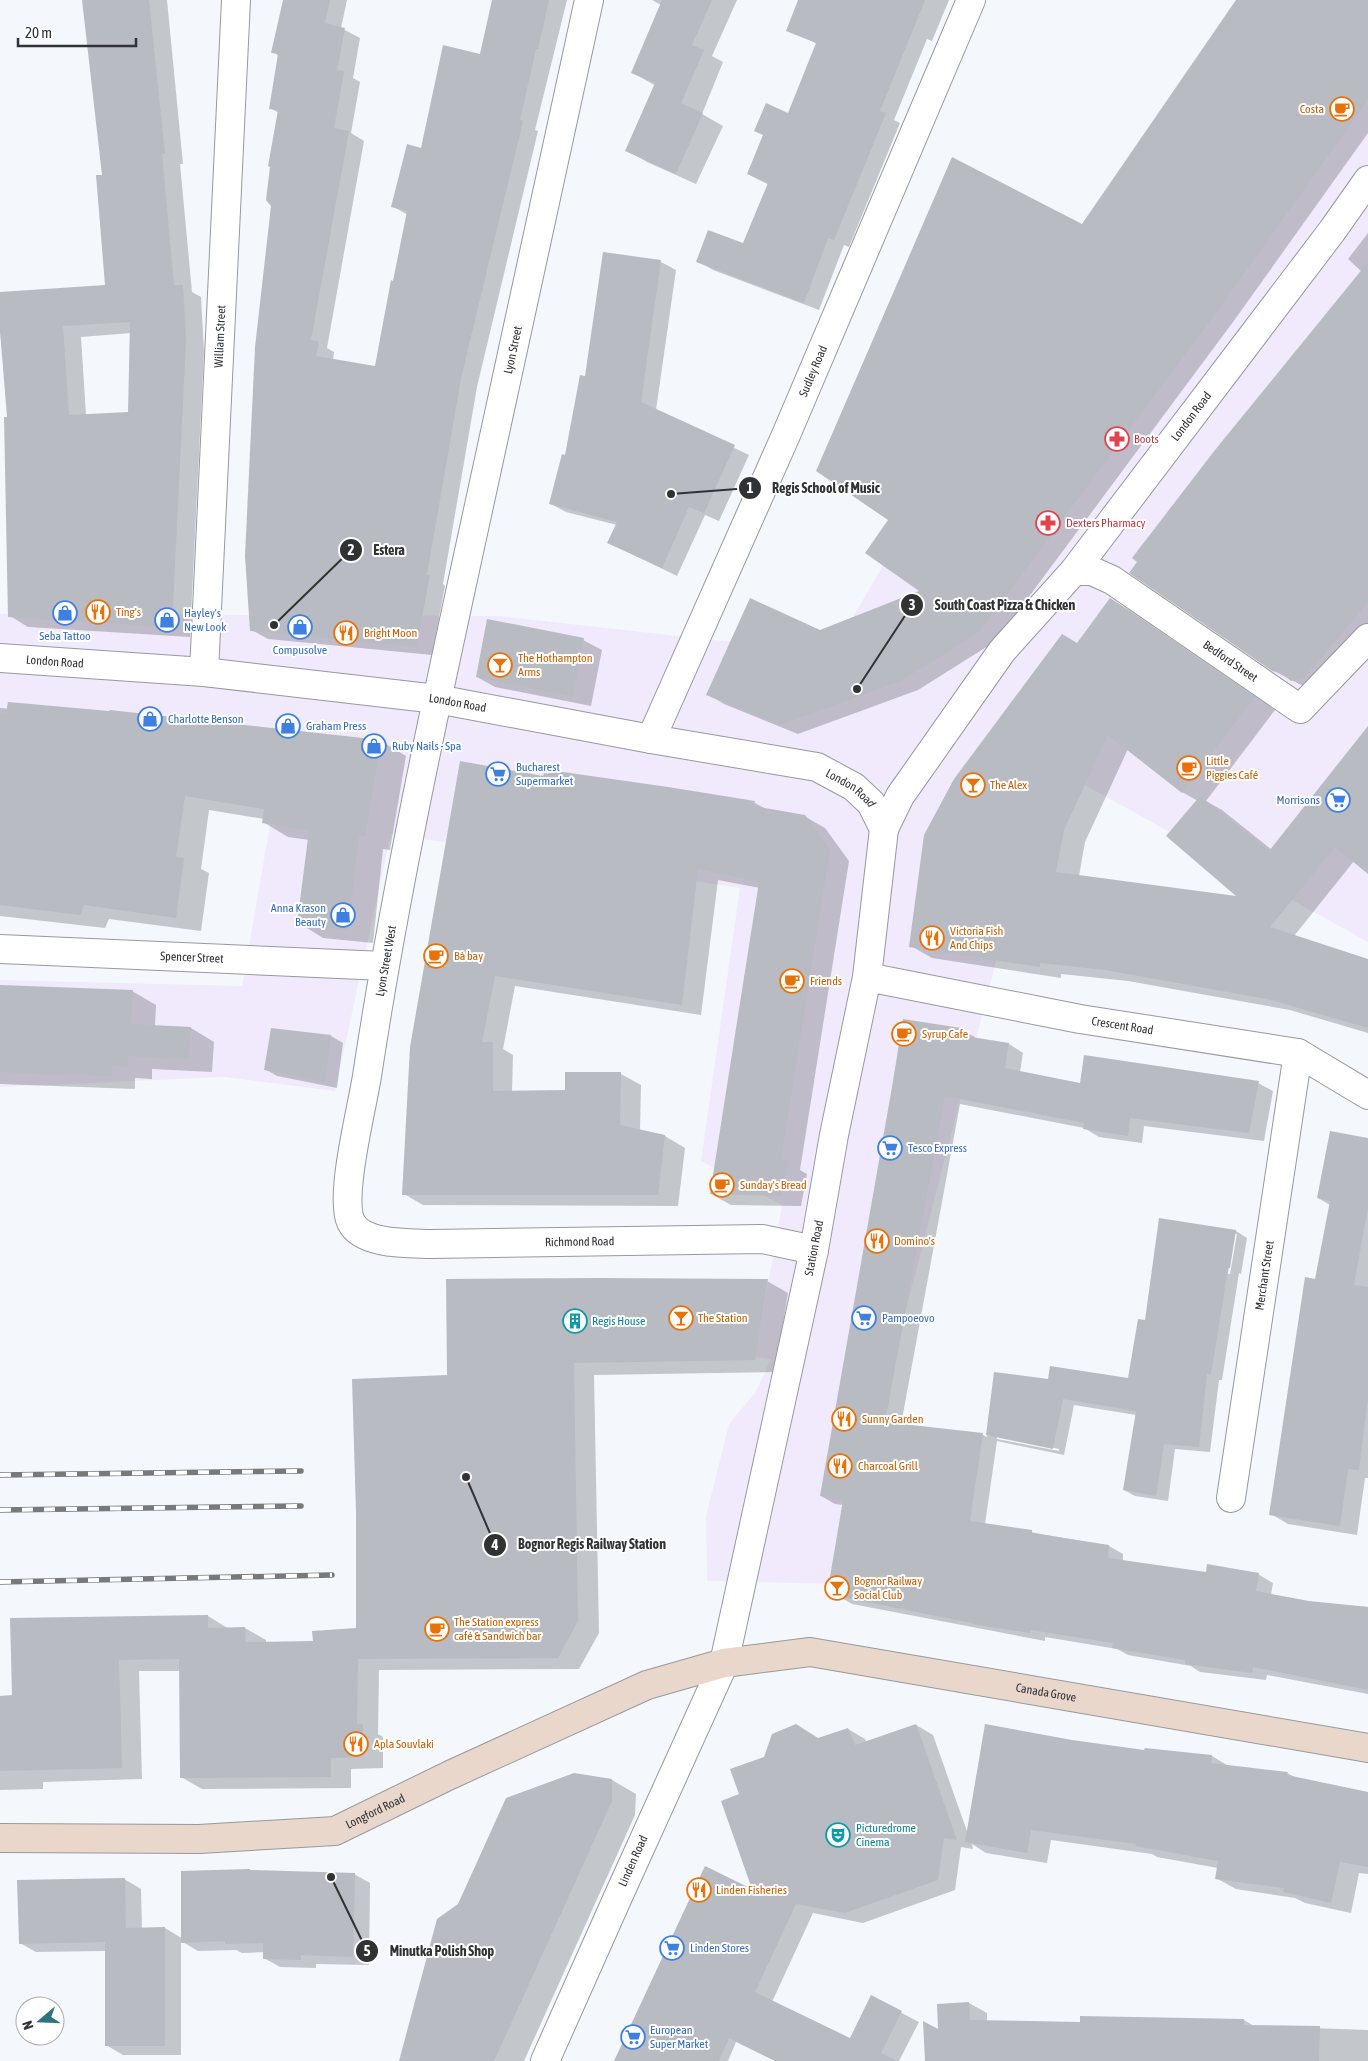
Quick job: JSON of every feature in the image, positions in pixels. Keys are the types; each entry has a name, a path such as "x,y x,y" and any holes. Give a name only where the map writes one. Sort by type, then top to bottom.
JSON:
{"main road":[{"name":"Canada Grove","path":"724,1663 810,1652 1368,1748"},
{"name":"Longford Road","path":"0,1838 200,1839 335,1830 450,1775 648,1685 724,1663"}],"street":[{"name":"William Street","path":"204,672 236,0"},
{"name":"Lyon Street","path":"437,699 589,0"},
{"name":"Sudley Road","path":"650,739 786,435 971,0"},
{"name":"London Road","path":"884,829 900,796 1002,651 1074,570 1326,239 1368,180"},
{"name":"Bedford Street","path":"1074,570 1092,572 1112,580 1300,709 1368,638"},
{"name":"London Road","path":"0,658 204,672 437,699 650,739 817,767 854,787 871,803 884,829"},
{"name":"Lyon Street West","path":"351,1224 347,1206 347,1187 362,1108 384,966 437,699"},
{"name":"Station Road","path":"724,1663 814,1250 834,1135 867,977 884,829"},
{"name":"Spencer Street","path":"0,949 384,966"},
{"name":"Crescent Road","path":"867,977 1080,1018 1298,1053 1368,1095"},
{"name":"Merchant Street","path":"1231,1498 1298,1053"},
{"name":"Richmond Road","path":"351,1224 364,1235 387,1242 431,1244 762,1240 814,1250"},
{"name":"Linden Road","path":"545,2061 724,1663"}],"shaded area":[{"path":"1236,0 1368,0 1368,942 1047,764 835,1584 707,1581 706,1516 729,1424 755,1393 771,1359 755,1357 782,1205 701,1161 740,888 391,834 335,1091 224,1077 0,1087 0,980 242,986 274,802 0,783 0,614 499,616 832,653 1082,224"}],"building":[{"path":"82,0 149,0 165,154 162,154 174,285 183,285 186,340 172,627 8,617 4,417 7,417 0,331 0,292 105,285 96,175 102,175","holes":["130,322 128,412 69,415 63,326"]},
{"path":"283,0 330,0 325,23 345,28 337,70 344,71 334,128 349,131 311,340 319,341 316,356 375,366 391,280 393,281 407,211 391,207 407,144 421,148 443,45 480,54 492,0 549,0 520,120 523,121 461,378 427,575 430,575 416,647 250,631 245,556 255,347 271,206 266,200 270,167 268,166 278,110 269,109 278,54 271,53"},
{"path":"662,0 712,0 692,45 704,50 681,103 703,113 676,174 625,151 655,83 631,73"},
{"path":"798,0 925,0 880,111 886,113 834,240 828,238 804,303 696,262 708,230 743,243 768,183 747,174 763,135 754,131 766,103 788,113 816,43 786,31"},
{"path":"1236,0 1368,0 1368,100 1216,313 979,632 901,681 780,725 706,695 750,598 820,630 919,591 865,553 888,520 816,471 952,157 1082,224"},
{"path":"603,252 661,260 641,402 735,445 704,513 689,507 662,568 607,543 617,522 549,504 562,454 565,455 580,375 585,376"},
{"path":"1368,262 1368,602 1304,678 1291,681 1276,669 1274,672 1129,573 1137,562 1132,558 1215,450"},
{"path":"1110,598 1255,697 1182,793 1108,735 1064,830 1056,872 1236,896 1166,836 1200,796 1269,851 1368,726 1368,874 1335,847 1270,927 1368,959 1368,1028 1267,999 1105,970 1040,963 1040,967 909,947 924,835 954,779 1062,634 1077,643"},
{"path":"487,619 584,638 573,697 476,677"},
{"path":"8,702 110,710 381,740 365,836 359,836 348,930 297,924 309,830 262,823 264,809 185,796 176,857 184,858 176,918 84,905 80,915 0,905 0,713 6,714"},
{"path":"460,761 543,776 544,773 548,774 549,770 668,787 755,801 754,806 805,815 830,849 781,1159 788,1162 781,1196 710,1194 759,882 698,869 682,1005 495,976 482,1042 493,1042 493,1091 565,1090 565,1072 621,1072 620,1125 665,1135 658,1195 402,1195 410,1047"},
{"path":"0,985 133,990 131,1024 191,1027 188,1059 128,1056 128,1066 112,1065 112,1076 0,1072"},
{"path":"903,1019 961,1028 959,1035 1009,1043 1005,1068 1080,1083 1084,1055 1259,1081 1249,1133 1130,1118 1128,1136 1083,1129 1084,1123 945,1096 885,1422 983,1433 970,1521 1032,1530 1032,1533 1109,1545 1108,1558 1206,1572 1207,1564 1259,1573 1256,1591 1309,1601 1368,1607 1368,1690 1253,1667 1252,1673 1185,1664 1185,1660 1112,1648 1113,1643 1031,1630 1030,1633 972,1624 836,1596 829,1583 843,1500 820,1496"},
{"path":"271,1028 331,1035 325,1082 264,1070"},
{"path":"1330,1131 1368,1138 1368,1207 1354,1285 1368,1287 1368,1398 1359,1470 1348,1469 1340,1526 1269,1515 1305,1277 1315,1279 1330,1201 1317,1198"},
{"path":"1159,1218 1236,1230 1211,1375 1207,1374 1199,1447 1164,1444 1156,1496 1123,1490 1136,1411 1063,1399 1053,1449 986,1435 994,1372 1048,1379 1050,1366 1128,1378 1138,1319 1145,1320"},
{"path":"446,1279 768,1279 755,1360 574,1363 578,1621 558,1658 358,1659 357,1724 363,1724 362,1757 331,1758 331,1777 180,1778 179,1659 119,1660 122,1768 0,1771 0,1696 12,1695 10,1618 208,1615 208,1628 245,1627 246,1642 313,1641 312,1631 356,1628 356,1513 352,1379 447,1375"},
{"path":"796,1724 818,1738 848,1728 855,1745 916,1724 957,1840 944,1838 938,1880 845,1913 796,1904 755,1992 850,2038 871,1995 902,2011 881,2053 897,2061 776,2061 729,2038 719,2061 614,2061 705,1866 752,1889 721,1801 739,1794 730,1769 764,1757 772,1734"},
{"path":"985,1724 1072,1740 1144,1750 1145,1748 1212,1755 1211,1763 1288,1772 1287,1775 1368,1792 1368,1867 1340,1862 1331,1903 1283,1892 1284,1888 1215,1879 1218,1861 1135,1846 1136,1844 1031,1830 1027,1853 965,1842"},
{"path":"574,1773 612,1779 612,1801 494,2061 399,2061 437,1919 458,1904 506,1798"},
{"path":"250,1869 355,1873 353,1957 301,1955 301,1960 263,1959 263,1943 225,1944 225,1941 181,1943 181,1871"},
{"path":"125,1878 126,1928 165,1927 165,2046 105,2046 105,1942 19,1944 17,1880"},
{"path":"969,2002 970,2020 1080,2022 1080,2016 1244,2019 1244,2025 1320,2026 1319,2061 925,2061 923,2021 938,2029 937,2004"}],"railway":[{"path":"0,1475 301,1471"},
{"path":"0,1510 301,1506"},
{"path":"0,1582 332,1575"}],"place":[{"name":"Costa","path":"1342,109"},
{"name":"Boots","path":"1117,439"},
{"name":"Regis School of Music","path":"671,494"},
{"name":"Dexters Pharmacy","path":"1048,523"},
{"name":"Ting's","path":"98,612"},
{"name":"Seba Tattoo","path":"65,613"},
{"name":"Hayley's New Look","path":"167,620"},
{"name":"Estera","path":"274,625"},
{"name":"Compusolve","path":"300,627"},
{"name":"Bright Moon","path":"346,633"},
{"name":"The Hothampton Arms","path":"500,665"},
{"name":"South Coast Pizza & Chicken","path":"857,689"},
{"name":"Charlotte Benson","path":"150,719"},
{"name":"Graham Press","path":"288,726"},
{"name":"Ruby Nails - Spa","path":"374,746"},
{"name":"Little Piggies Café","path":"1189,768"},
{"name":"Bucharest Supermarket","path":"498,774"},
{"name":"The Alex","path":"973,785"},
{"name":"Morrisons","path":"1338,800"},
{"name":"Anna Krason Beauty","path":"343,915"},
{"name":"Victoria Fish And Chips","path":"932,938"},
{"name":"Bà bay","path":"436,956"},
{"name":"Friends","path":"792,981"},
{"name":"Syrup Cafe","path":"904,1034"},
{"name":"Tesco Express","path":"890,1148"},
{"name":"Sunday's Bread","path":"722,1185"},
{"name":"Domino's","path":"877,1241"},
{"name":"The Station","path":"681,1318"},
{"name":"Pampoeovo","path":"864,1318"},
{"name":"Regis House","path":"575,1321"},
{"name":"Sunny Garden","path":"844,1419"},
{"name":"Charcoal Grill","path":"840,1466"},
{"name":"Bognor Regis Railway Station","path":"466,1477"},
{"name":"Bognor Railway Social Club","path":"837,1588"},
{"name":"The Station express café & Sandwich bar","path":"437,1629"},
{"name":"Apla Souvlaki","path":"356,1744"},
{"name":"Picturedrome Cinema","path":"838,1835"},
{"name":"Minutka Polish Shop","path":"331,1877"},
{"name":"Linden Fisheries","path":"699,1890"},
{"name":"Linden Stores","path":"672,1948"},
{"name":"European Super Market","path":"633,2037"}]}
